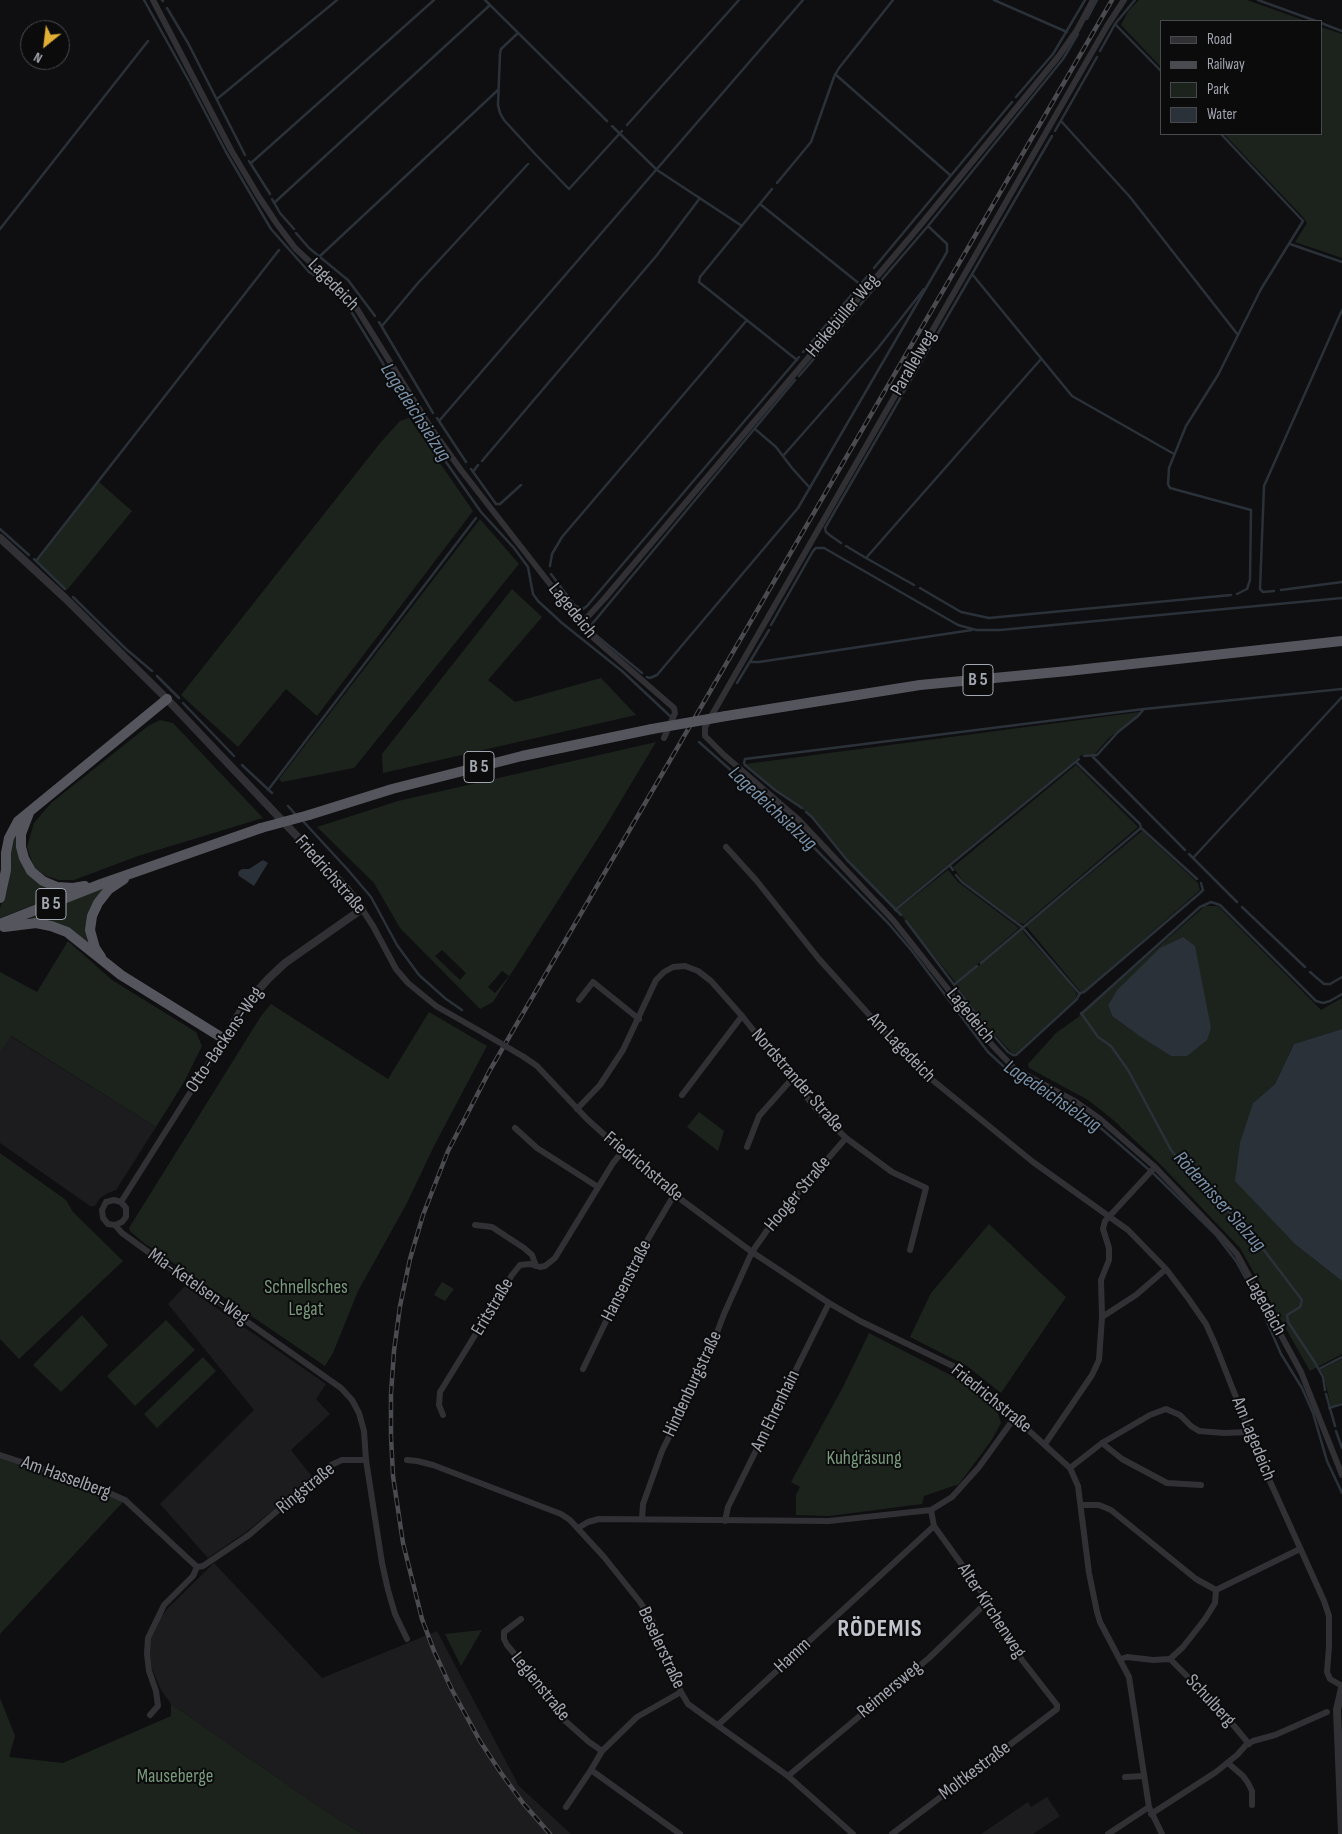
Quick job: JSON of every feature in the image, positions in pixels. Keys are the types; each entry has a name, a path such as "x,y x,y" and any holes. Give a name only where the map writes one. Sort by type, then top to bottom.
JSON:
{"highway":[{"name":"B 5","path":"0,924 136,871 261,828 392,789 513,759 652,729 920,685 1342,641"},
{"path":"0,898 6,870 6,853 9,838 18,821 167,699"},
{"path":"30,811 21,834 21,846 24,858 31,871 43,882 57,887 73,888 101,884"},
{"path":"104,962 95,948 90,930 92,916 98,903 109,889 136,871"},
{"path":"0,928 36,923 67,932 121,975 224,1038"}],"street":[{"name":"Lagedeich","path":"153,0 231,150 264,204 296,248 312,264 336,283 354,304 431,428 461,470 581,624 596,641 674,708 675,714 664,738"},
{"name":"Heikebüller Weg","path":"581,624 918,228 1058,57 1077,30 1093,0"},
{"name":"Parallelweg","path":"705,727 1118,7 1124,0"},
{"name":"Friedrichstraße","path":"0,538 65,598 167,699 347,889 373,926 396,969 408,983 436,1006 524,1057 552,1080 577,1109 622,1152 674,1195 752,1252 829,1303 860,1321 953,1366 982,1388 1070,1468 1078,1486 1082,1506 1089,1573 1096,1612 1129,1677 1149,1806 1151,1814 1162,1834"},
{"name":"Lagedeich","path":"705,727 705,736 711,743 799,820 893,920 993,1046 1015,1069 1076,1102 1100,1119 1155,1167 1196,1208 1237,1254 1301,1372 1342,1475"},
{"name":"Am Lagedeich","path":"726,847 756,880 819,959 891,1039 930,1078 1033,1162 1128,1230 1166,1269 1188,1298 1206,1324 1264,1468 1324,1601 1329,1616 1329,1648 1326,1672 1330,1679 1342,1687"},
{"name":"Otto-Backens-Weg","path":"121,1202 243,1007 268,978 285,963 362,909"},
{"name":"Nordstrander Straße","path":"639,1019 656,980 673,967 685,966 698,971 711,981 742,1016 791,1080 816,1109 846,1138 892,1172 926,1188 910,1250"},
{"path":"577,1109 589,1098 612,1068 639,1019 593,982 579,1000"},
{"path":"682,1095 742,1016"},
{"path":"748,1147 759,1116 791,1080"},
{"path":"515,1128 537,1148 598,1187"},
{"name":"Hooger Straße","path":"752,1252 775,1219 846,1138"},
{"name":"Eritstraße","path":"444,1415 438,1405 440,1392 512,1275 520,1265 545,1266 555,1258 613,1163 622,1152"},
{"path":"1045,1444 1092,1375 1099,1360 1102,1317 1101,1280 1109,1260 1109,1248 1103,1229 1104,1221 1155,1167"},
{"name":"Hansenstraße","path":"583,1369 635,1261 674,1195"},
{"name":"Mia-Ketelsen-Weg","path":"121,1202 114,1200 106,1202 102,1210 103,1218 108,1224 115,1225 146,1251 341,1388 352,1400 359,1413 364,1431 366,1460"},
{"path":"115,1225 122,1222 126,1217 126,1208 121,1202"},
{"path":"475,1225 492,1228 524,1248 532,1255 536,1266"},
{"name":"Hindenburgstraße","path":"642,1519 643,1504 662,1451 705,1364 724,1314 752,1252"},
{"path":"1102,1317 1136,1295 1166,1269"},
{"name":"Am Ehrenhain","path":"725,1521 728,1507 829,1303"},
{"path":"1070,1468 1102,1443 1150,1415 1166,1410 1180,1415 1190,1426 1199,1431 1224,1433 1250,1432"},
{"path":"578,1528 588,1522 599,1519 829,1521 930,1510 952,1497 979,1468 1015,1417"},
{"path":"1102,1443 1122,1459 1167,1483 1201,1485"},
{"name":"Am Hasselberg","path":"0,1455 91,1485 124,1500 197,1566"},
{"name":"Ringstraße","path":"197,1566 203,1566 249,1535 331,1465 342,1460 366,1460"},
{"path":"366,1460 388,1590 407,1639"},
{"name":"Beselerstraße","path":"406,1460 432,1466 561,1514 570,1520 604,1557 648,1614 660,1638 681,1692 688,1704 788,1776 853,1834"},
{"path":"1082,1506 1099,1505 1111,1510 1196,1578 1216,1590"},
{"name":"Alter Kirchenweg","path":"930,1510 934,1526 988,1601 1022,1660 1057,1705 1057,1709"},
{"name":"Hamm","path":"718,1725 934,1526"},
{"path":"1216,1590 1300,1549"},
{"path":"150,1715 158,1706 148,1663 148,1638 164,1605 193,1576 197,1566"},
{"path":"1120,1659 1127,1657 1153,1660 1170,1659 1184,1647 1205,1619 1214,1603 1216,1590"},
{"name":"Reimersweg","path":"788,1776 929,1658 988,1601"},
{"name":"Legienstraße","path":"521,1619 504,1632 504,1639 507,1645 530,1672 562,1718 602,1751"},
{"name":"Schulberg","path":"1170,1659 1220,1709 1249,1744"},
{"path":"1342,1687 1337,1710 1337,1741 1342,1833"},
{"path":"566,1806 602,1751 637,1717 681,1692"},
{"name":"Moltkestraße","path":"892,1834 1057,1709"},
{"name":"Schulberg","path":"1151,1814 1228,1764 1249,1744 1275,1735 1327,1712"},
{"path":"1228,1764 1243,1776 1248,1783 1252,1791 1252,1805"},
{"path":"591,1770 680,1834"},
{"path":"1125,1777 1144,1776"},
{"path":"1108,1834 1149,1806"}],"shaded area":[{"path":"10,1036 156,1127 116,1190 100,1198 95,1206 90,1206 0,1143 0,1052"},
{"path":"185,1286 326,1384 316,1399 330,1414 291,1450 313,1478 246,1532 208,1558 160,1504 254,1410 168,1304"},
{"path":"214,1563 322,1678 437,1631 519,1786 571,1834 362,1834 318,1806 171,1704 161,1690 152,1669 149,1653 150,1639 157,1622 168,1608"},
{"path":"1047,1797 1060,1816 1033,1834 981,1834 1028,1802 1031,1807"}],"green space":[{"path":"1139,0 1247,0 1303,20 1160,20 1160,66 1121,25 1129,10"},
{"path":"1322,27 1342,34 1342,258 1295,242 1307,223 1225,135 1322,135"},
{"path":"409,418 473,511 317,716 286,689 238,747 181,695 381,442 400,421"},
{"path":"99,482 132,511 67,590 37,561"},
{"path":"480,519 519,564 354,768 282,782 279,779"},
{"path":"512,589 542,617 488,680 515,702 601,678 636,715 383,773 382,754"},
{"path":"1140,712 1109,738 1094,755 1082,755 895,908 852,864 812,816 776,790 746,764"},
{"path":"160,720 173,723 263,818 138,856 74,880 59,880 46,876 34,867 27,847 34,823 51,803 148,726"},
{"path":"656,742 607,824 493,1002 480,1009 400,928 374,883 317,827 398,801","holes":["442,950 466,973 460,980 435,956","502,971 509,976 495,993 488,987"]},
{"path":"1076,765 1138,827 1024,924 1019,923 963,881 953,867"},
{"path":"20,826 28,873 68,891 0,918 0,908 7,891 11,854 15,836"},
{"path":"1142,831 1198,883 1200,890 1084,991 1080,991 1026,926"},
{"path":"948,870 958,882 1019,928 956,983 897,910"},
{"path":"103,888 86,930 88,945 52,921 29,918"},
{"path":"1205,906 1218,906 1321,1010 1342,998 1342,1029 1294,1044 1275,1084 1253,1103 1296,1245 1342,1281 1342,1354 1310,1371 1240,1248 1160,1164 1111,1118 1088,1100 1029,1068 1028,1064 1056,1033 1077,1018","holes":["1183,937 1138,1035 1112,1016 1108,1005 1117,990 1160,949"]},
{"path":"1022,929 1068,981 1077,994 1076,998 1013,1054 987,1026 956,985"},
{"path":"68,941 112,980 196,1032 202,1046 184,1082 156,1127 11,1036 0,1052 0,972 37,992"},
{"name":"Schnellsches Legat","path":"271,1004 388,1079 429,1012 487,1046 434,1146 407,1203 358,1291 333,1353 325,1366 144,1243 129,1228 261,1016"},
{"path":"699,1112 724,1131 718,1151 687,1127"},
{"path":"0,1153 66,1200 73,1212 123,1261 19,1359 0,1339"},
{"path":"989,1224 1066,1297 1001,1393 967,1366 910,1337 931,1293"},
{"path":"442,1282 454,1289 445,1301 434,1295"},
{"path":"82,1315 108,1345 61,1392 33,1365"},
{"path":"166,1320 195,1350 135,1406 107,1376"},
{"name":"Kuhgräsung","path":"869,1333 960,1380 996,1408 1001,1423 991,1441 959,1484 924,1496 922,1504 829,1516 796,1515 796,1495 800,1487 791,1482 844,1385"},
{"path":"203,1357 216,1371 157,1428 144,1414"},
{"path":"1342,1359 1342,1402 1331,1407 1324,1376 1320,1370"},
{"path":"0,1456 90,1486 124,1501 0,1634"},
{"path":"482,1630 461,1666 445,1634"},
{"name":"Mauseberge","path":"0,1698 15,1736 9,1757 63,1763 171,1716 171,1704 318,1806 362,1834 0,1834"}],"water":[{"path":"263,860 268,863 254,886 239,876 240,870 249,869"},
{"path":"1183,937 1195,946 1211,1028 1207,1040 1187,1056 1171,1056 1112,1016 1108,1005 1117,990 1160,948"},
{"path":"1342,1029 1342,1281 1296,1245 1235,1181 1240,1143 1253,1103 1275,1084 1294,1044"}],"waterway":[{"name":"Lagedeichsielzug","path":"144,0 189,81"},
{"path":"217,99 337,0"},
{"path":"251,163 434,0"},
{"path":"485,0 607,121"},
{"path":"627,125 739,0"},
{"path":"439,421 803,0"},
{"path":"777,183 811,142 839,68 893,0"},
{"path":"994,0 1067,32"},
{"path":"1016,97 1053,54 1085,0"},
{"path":"1087,19 1097,0"},
{"path":"1100,51 1115,24 1135,0"},
{"path":"1258,0 1313,20"},
{"path":"274,203 490,5"},
{"path":"167,8 188,43 245,155"},
{"path":"1322,23 1342,31"},
{"path":"1115,24 1160,70"},
{"path":"518,33 501,49 498,105 500,113 504,120 569,189 622,131"},
{"path":"799,376 928,226 1063,59 1078,34"},
{"path":"0,229 148,41"},
{"path":"1055,131 1097,57"},
{"path":"835,74 950,175"},
{"name":"Lagedeichsielzug","path":"190,83 226,152 271,229 309,272 328,284 349,308 425,432 481,512 514,548 528,567 533,594 538,601 562,623 622,671 670,716"},
{"path":"320,256 498,90"},
{"path":"874,268 1012,102"},
{"path":"1061,121 1130,197 1238,335"},
{"path":"612,126 657,170 742,226"},
{"path":"1222,135 1303,221 1261,289 1218,375 1186,426 1169,468 1168,484 1170,488 1251,510 1250,580 1247,589 1237,594"},
{"path":"841,543 826,532 825,528 1052,136"},
{"path":"249,161 270,194"},
{"path":"382,326 418,283 528,164"},
{"path":"772,189 700,277 699,282 797,360"},
{"path":"482,461 657,255 700,198"},
{"path":"272,199 280,213 294,229"},
{"path":"760,204 861,285"},
{"path":"647,677 650,678 657,675 798,508 947,252 947,244 928,226"},
{"path":"296,233 309,248 348,280 375,316"},
{"path":"1290,244 1342,262"},
{"path":"36,561 279,250"},
{"path":"803,352 870,273"},
{"path":"972,274 1072,396 1174,454"},
{"path":"783,456 878,348 924,289"},
{"path":"1274,591 1263,592 1260,589 1264,486 1342,310"},
{"path":"550,566 552,554 562,537 747,320"},
{"path":"379,322 433,413"},
{"path":"551,574 575,606 583,609 587,606 799,357"},
{"path":"846,546 866,558 1041,359"},
{"path":"642,673 597,636 592,630 592,624 795,380"},
{"path":"437,418 466,462"},
{"path":"755,429 776,447 810,488"},
{"path":"473,472 478,465"},
{"path":"471,469 496,504 500,504 521,485"},
{"path":"268,790 476,518"},
{"path":"0,529 29,555"},
{"path":"771,625 816,548 824,548 958,625 976,630 1000,630 1342,598"},
{"path":"866,558 914,585"},
{"path":"34,559 65,589"},
{"path":"1281,590 1342,582"},
{"path":"920,588 961,612 989,618 1231,595"},
{"path":"73,597 126,649 152,671"},
{"path":"737,683 769,630"},
{"path":"751,662 972,630"},
{"path":"157,676 179,698"},
{"path":"802,808 775,790 745,765 745,759 1144,709 1342,689"},
{"path":"1193,858 1342,697"},
{"path":"183,703 234,756"},
{"path":"1084,756 1097,755 1118,732 1144,709"},
{"name":"Lagedeichsielzug","path":"699,742 786,819 889,924 912,951 988,1052 1013,1075 1081,1111 1155,1175 1215,1234 1236,1261 1258,1301 1281,1354 1302,1388 1313,1413 1327,1461 1342,1493"},
{"path":"1093,757 1185,850"},
{"path":"895,910 1079,759"},
{"path":"1076,762 1140,824 1141,828 1197,879"},
{"path":"242,765 272,793"},
{"path":"288,806 296,815"},
{"path":"806,812 847,860 901,915"},
{"path":"302,820 371,897 397,945 419,975 446,999 462,1010"},
{"path":"981,963 1141,828"},
{"path":"1189,854 1237,902"},
{"name":"Rödemisser Sielzug","path":"950,866 953,870"},
{"name":"Rödemisser Sielzug","path":"956,875 962,882 1022,927 1080,994"},
{"path":"906,921 986,1027 1008,1052 1016,1055 1077,999 1080,993 1084,992 1200,893 1203,890 1201,883"},
{"path":"1081,1014 1200,907 1211,902 1220,905 1316,1001 1323,1003 1342,994"},
{"path":"1242,907 1305,967"},
{"path":"955,984 977,966"},
{"path":"1310,972 1324,984 1330,984 1342,977"},
{"name":"Rödemisser Sielzug","path":"1081,1013 1098,1037 1111,1046 1128,1070 1171,1150 1198,1183 1219,1204 1244,1224 1302,1300 1300,1307 1287,1315 1288,1322 1323,1377 1325,1390"},
{"path":"1319,1369 1342,1357"},
{"name":"Rödemisser Sielzug","path":"1326,1394 1335,1426"},
{"path":"1329,1408 1342,1404"},
{"name":"Rödemisser Sielzug","path":"1336,1431 1342,1448"}],"railway":[{"path":"550,1834 523,1803 501,1773 480,1741 452,1690 422,1619 403,1543 393,1476 391,1394 400,1306 410,1259 423,1215 448,1151 490,1070 1112,0"}],"district":[{"name":"RÖDEMIS","path":"880,1630"}]}
